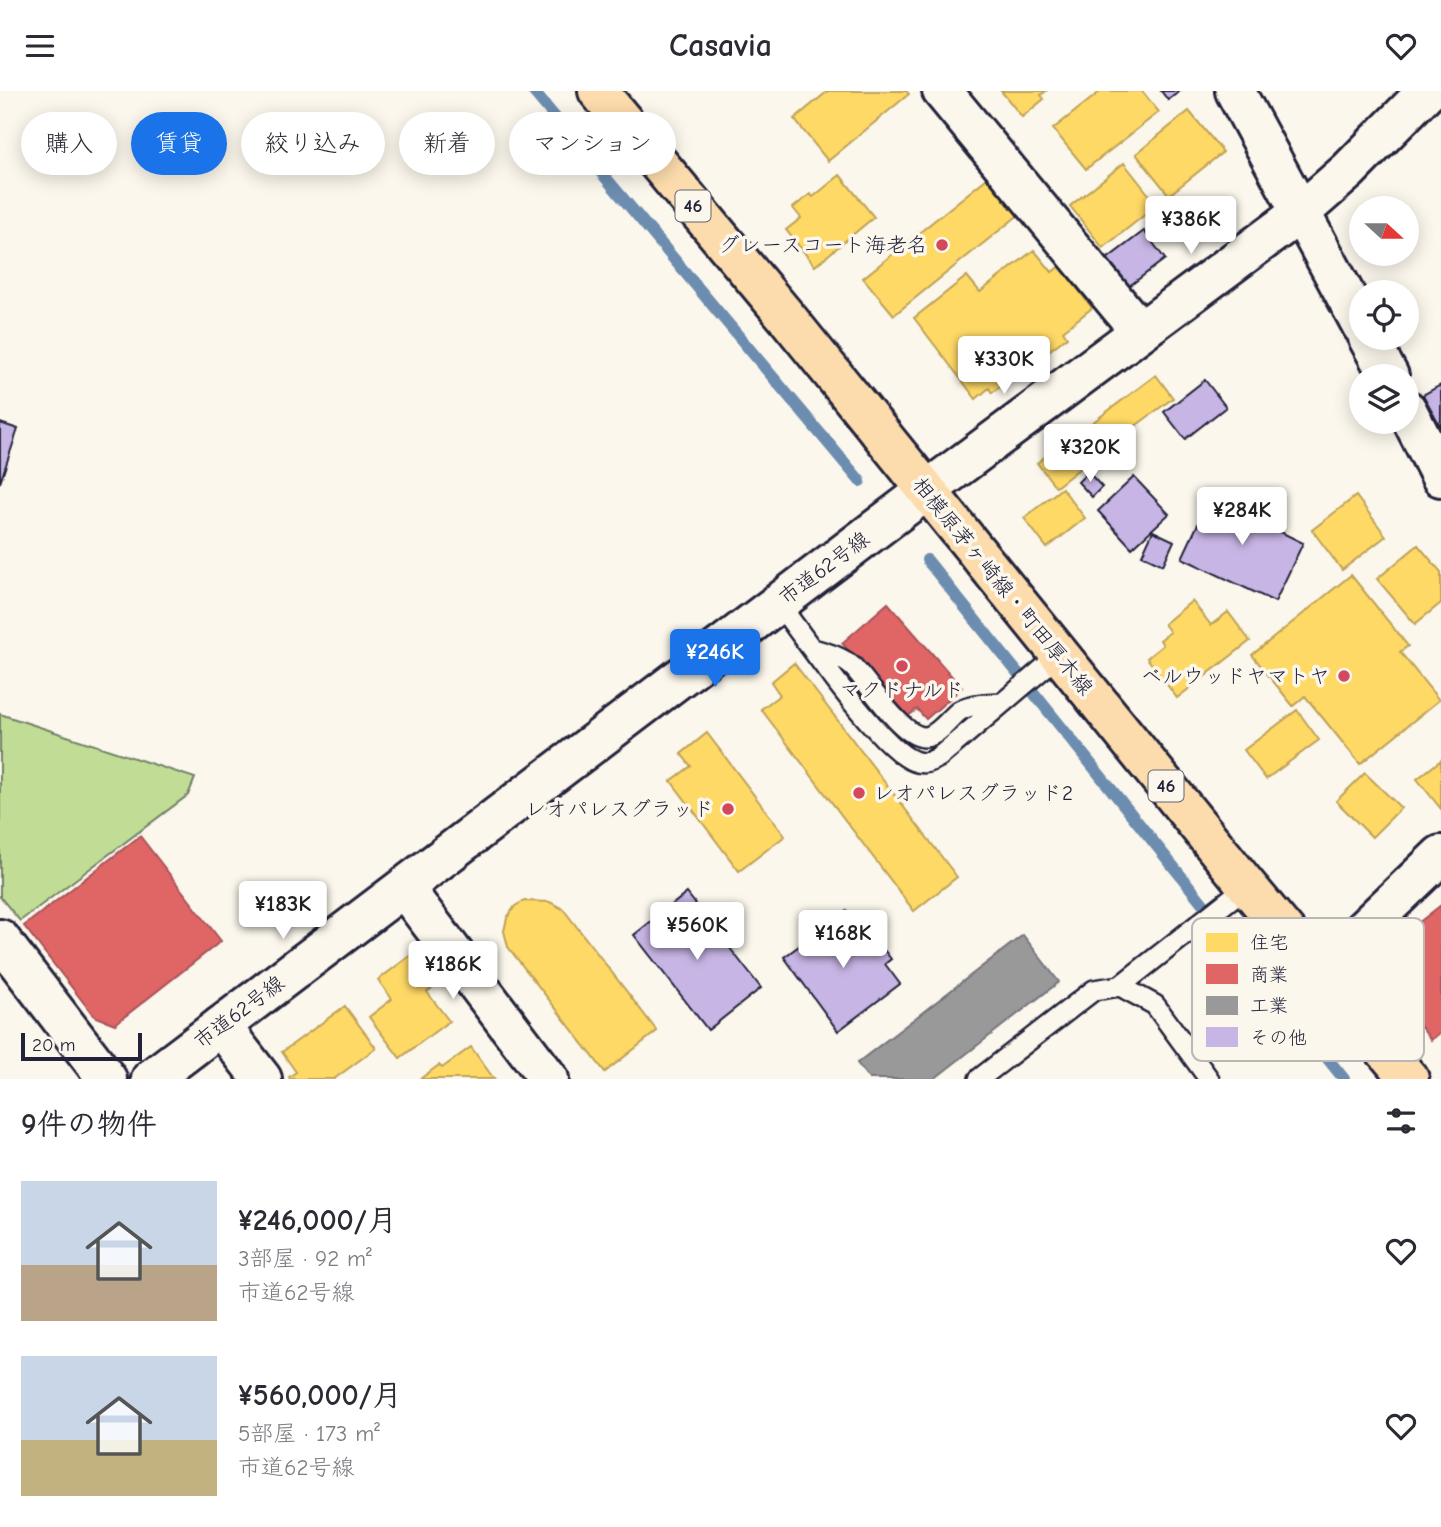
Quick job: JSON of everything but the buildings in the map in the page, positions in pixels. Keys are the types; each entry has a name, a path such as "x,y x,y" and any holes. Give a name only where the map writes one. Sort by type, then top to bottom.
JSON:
{"main road":[{"name":"相模原茅ヶ崎線・町田厚木線","path":"598,91 926,491 1046,666 1234,896 1259,918"},
{"name":"相模原茅ヶ崎線・町田厚木線","path":"1394,1061 1409,1079"}],"street":[{"path":"942,91 1140,331"},
{"path":"1235,91 1349,303"},
{"name":"市道62号線","path":"151,1079 926,491 1300,213 1348,171 1427,91"},
{"path":"1419,434 1441,477"},
{"path":"1375,918 1441,855"},
{"path":"404,888 549,1079"},
{"path":"0,939 107,1079"},
{"path":"221,1026 262,1079"}],"lane":[{"path":"778,603 890,745 915,762 926,764 939,757 1046,666"},
{"path":"813,649 837,656 851,665 883,699 889,713 909,732 922,737 933,735 960,711 974,704 1002,703"},
{"path":"1207,918 1234,896"},
{"path":"979,1079 1094,990 1120,986 1192,930"},
{"path":"1120,986 1155,1005 1192,1056"},
{"path":"1196,1061 1209,1079"}],"green space":[{"path":"0,714 195,778 188,795 20,921 0,897"}],"waterway":[{"path":"533,91 860,481"},
{"path":"927,560 1215,918"},
{"path":"1330,1061 1344,1079"}],"place":[{"name":"グレースコート海老名","path":"942,245"},
{"name":"マクドナルド","path":"902,666"},
{"name":"ベルウッドヤマトヤ","path":"1344,676"},
{"name":"レオパレスグラッド2","path":"859,793"},
{"name":"レオパレスグラッド","path":"728,809"}]}
